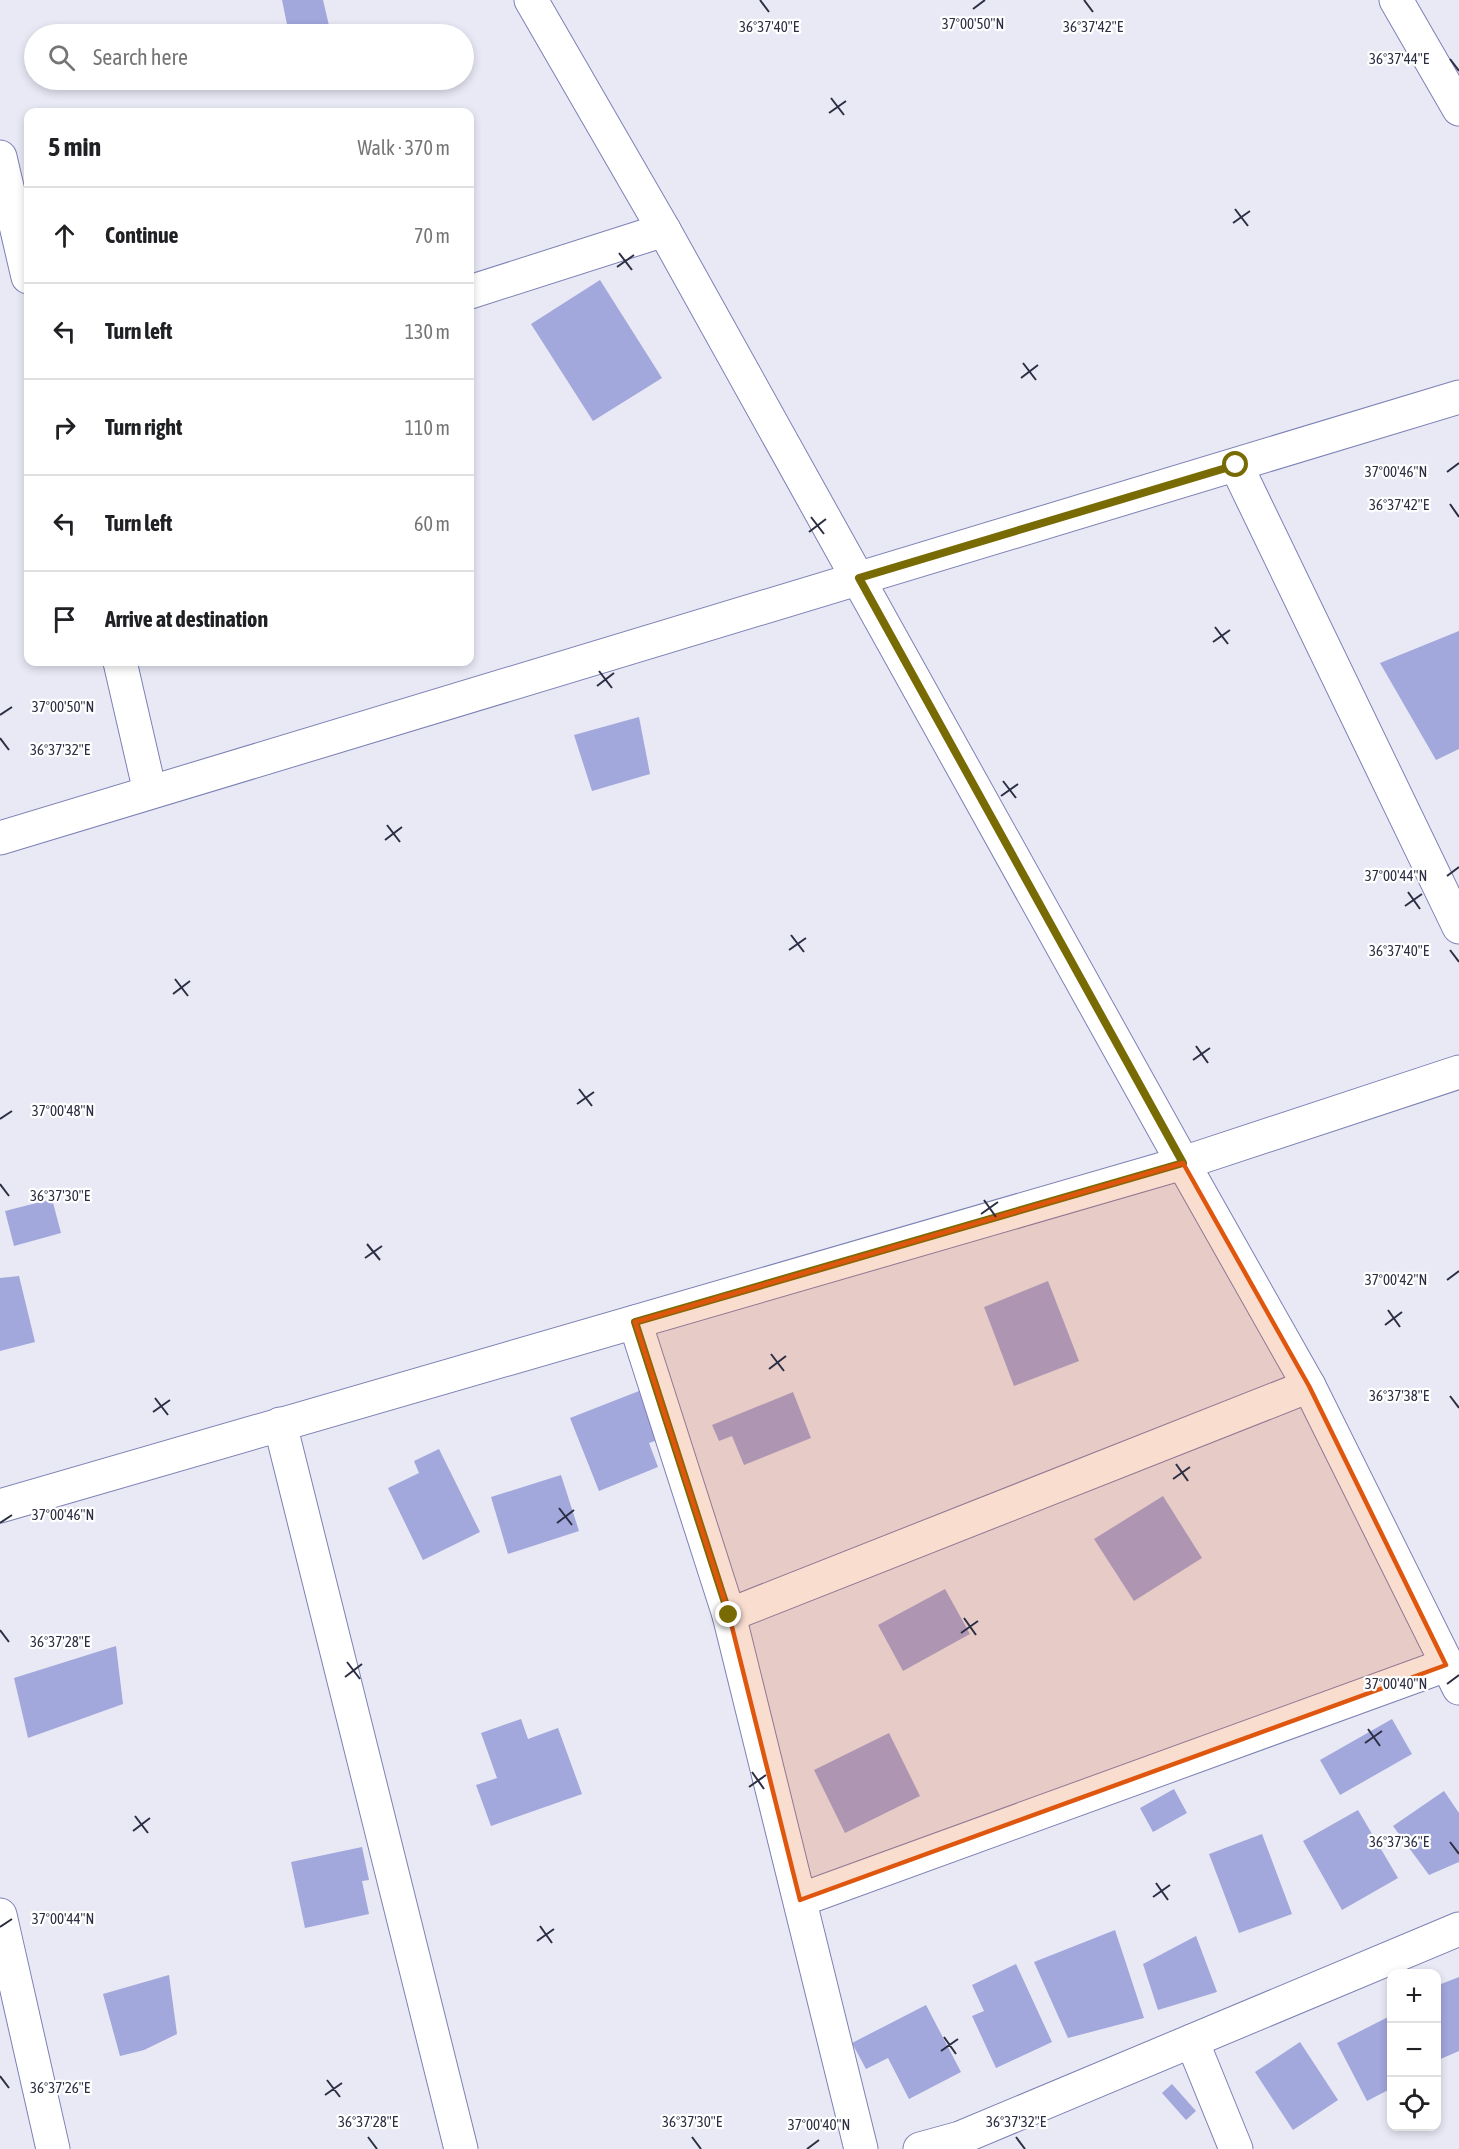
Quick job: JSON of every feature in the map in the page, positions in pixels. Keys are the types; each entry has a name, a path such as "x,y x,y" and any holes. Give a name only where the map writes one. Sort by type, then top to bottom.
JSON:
{"street":[{"path":"531,0 859,578 1309,1386 1453,1676 800,1900"},
{"path":"1396,0 1459,109"},
{"path":"0,157 24,260"},
{"path":"474,291 664,231"},
{"path":"0,838 1459,397"},
{"path":"1236,465 1459,927"},
{"path":"121,666 150,792"},
{"path":"0,1506 1183,1163 1459,1072"},
{"path":"635,1322 729,1615 861,2149"},
{"path":"729,1615 1309,1386"},
{"path":"280,1424 461,2149"},
{"path":"0,1915 53,2149"},
{"path":"920,2149 960,2138 1459,1929"},
{"path":"1192,2041 1236,2149"}],"highlighted area":[{"path":"1183,1163 1309,1386 1446,1665 800,1900 729,1615 635,1322"}],"building":[{"path":"282,0 323,0 329,24 287,24"},
{"path":"600,280 662,378 593,421 531,324"},
{"path":"1459,631 1459,749 1436,760 1380,663"},
{"path":"639,717 650,774 592,791 574,735"},
{"path":"52,1199 61,1233 14,1246 5,1211"},
{"path":"19,1276 35,1342 0,1351 0,1278"},
{"path":"1048,1281 1079,1361 1014,1386 984,1307"},
{"path":"639,1391 658,1440 649,1443 658,1467 599,1491 570,1418"},
{"path":"793,1392 811,1438 744,1465 732,1436 719,1441 712,1425"},
{"path":"439,1449 480,1532 423,1560 388,1488 419,1473 414,1461"},
{"path":"561,1475 579,1531 508,1554 491,1497"},
{"path":"1163,1496 1202,1558 1134,1601 1094,1539"},
{"path":"945,1589 970,1634 903,1671 878,1625"},
{"path":"116,1646 123,1704 28,1738 14,1678"},
{"path":"521,1719 528,1739 558,1728 582,1794 491,1826 476,1785 497,1778 481,1733"},
{"path":"1392,1719 1412,1754 1340,1795 1320,1760"},
{"path":"889,1733 920,1796 845,1833 814,1770"},
{"path":"1174,1789 1187,1813 1153,1832 1140,1808"},
{"path":"1444,1791 1459,1813 1459,1862 1429,1875 1393,1826"},
{"path":"1358,1810 1398,1878 1342,1910 1303,1841"},
{"path":"1262,1834 1292,1914 1239,1933 1209,1854"},
{"path":"362,1847 369,1880 362,1881 369,1914 305,1928 291,1862"},
{"path":"1115,1930 1144,2018 1068,2038 1034,1962"},
{"path":"1196,1936 1217,1992 1158,2010 1143,1964"},
{"path":"1016,1964 1052,2042 996,2068 972,2016 984,2011 972,1985"},
{"path":"169,1975 177,2034 144,2050 120,2056 103,1994"},
{"path":"1459,1977 1459,2051 1441,2059 1441,2023 1441,1984"},
{"path":"926,2005 961,2072 909,2099 888,2058 866,2069 852,2043"},
{"path":"1387,2018 1387,2091 1367,2101 1337,2043"},
{"path":"1300,2042 1338,2100 1293,2130 1255,2072"},
{"path":"1172,2084 1196,2111 1186,2120 1162,2093"}],"route":[{"path":"729,1615 635,1322 1183,1163 859,578 1236,465"}]}
